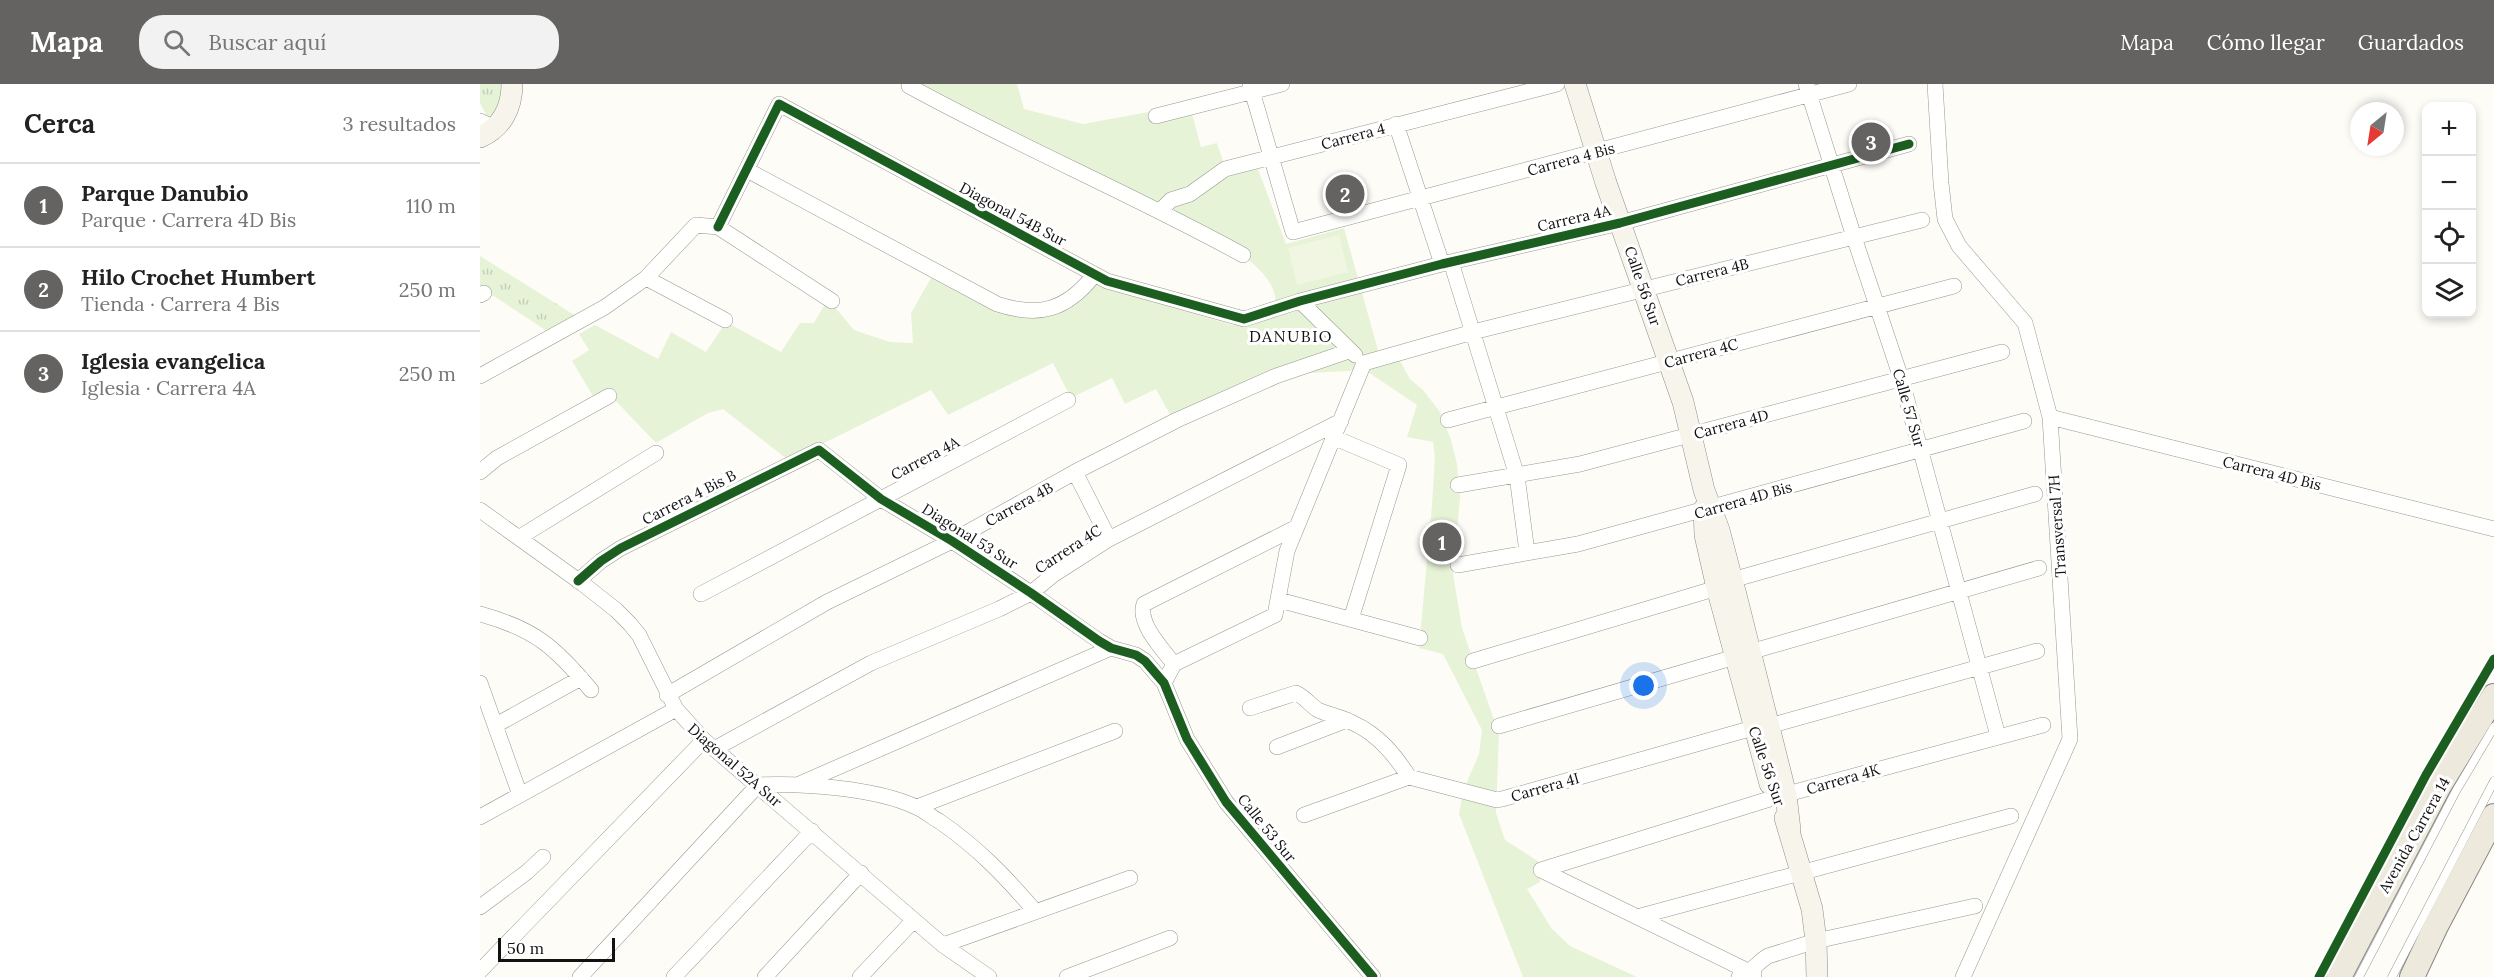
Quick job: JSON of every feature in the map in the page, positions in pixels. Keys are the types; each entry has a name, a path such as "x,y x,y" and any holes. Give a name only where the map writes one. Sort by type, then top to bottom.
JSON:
{"main road":[{"name":"Avenida Carrera 14","path":"2339,977 2439,786 2494,696"},
{"path":"2412,977 2494,816"}],"street":[{"path":"490,125 512,93 512,84"},
{"path":"1156,116 1251,88 1282,84"},
{"name":"Carrera 4","path":"1160,211 1171,200 1190,194 1225,170 1557,84"},
{"name":"Calle 56 Sur","path":"1575,84 1620,223 1670,362 1690,435 1761,727 1812,909 1817,977"},
{"name":"Carrera 4 Bis","path":"1272,158 1293,232 1596,152 1808,89 1849,84"},
{"name":"Transversal 7H","path":"1935,84 1945,219 1959,246 2025,323 2050,417 2070,739 2038,815 1963,977"},
{"path":"909,86 979,124 1160,211 1243,255"},
{"path":"1251,88 1272,158"},
{"name":"Calle 57 Sur","path":"1808,89 1901,378 1998,736"},
{"name":"Diagonal 54B Sur","path":"747,170 779,104 1094,275 1121,286 1244,319"},
{"path":"1396,124 1473,332 1517,476 1527,552"},
{"name":"Carrera 4A","path":"1244,319 1300,301 1447,263 1620,223 1909,144"},
{"path":"718,227 747,170 997,304 1016,311 1035,312 1059,306 1075,295 1094,275"},
{"name":"Carrera 4B","path":"1364,363 1473,332 1922,220"},
{"path":"480,376 579,322 646,278 696,225 718,227 832,300"},
{"path":"646,278 725,320"},
{"name":"Carrera 4C","path":"1448,420 1954,286"},
{"path":"1164,683 1174,664 1271,619 1275,615 1287,551 1295,528 1335,438 1364,363 1349,351 1300,301"},
{"name":"Carrera 4B","path":"667,695 827,602 952,541 1075,472 1176,420 1266,380 1349,351"},
{"name":"Carrera 4D","path":"1458,485 1580,465 2002,352"},
{"path":"480,472 497,458 609,396"},
{"name":"Carrera 4A","path":"701,594 1068,400"},
{"name":"Carrera 4D Bis","path":"2050,417 2494,529"},
{"name":"Carrera 4C","path":"480,972 709,745 871,663 999,609 1031,593 1053,575 1109,540 1341,421"},
{"name":"Carrera 4D Bis","path":"1458,565 1578,544 1706,503 1922,450 2024,421"},
{"path":"1335,438 1398,465 1351,620"},
{"name":"Diagonal 53 Sur","path":"819,450 881,499 952,541 1111,648 1136,655 1164,683"},
{"name":"Carrera 4 Bis B","path":"578,580 621,548 819,450"},
{"path":"520,537 656,453"},
{"path":"1075,472 1109,540"},
{"path":"1473,661 1725,584 2035,494"},
{"name":"Diagonal 52A Sur","path":"480,510 578,580 630,624 639,635 676,709 709,745 861,873 943,945 968,972 989,977"},
{"path":"1174,664 1145,622 1142,609 1144,604 1295,528"},
{"path":"1499,726 2039,568"},
{"path":"1279,600 1420,638"},
{"path":"480,614 522,627 562,657 591,690"},
{"path":"797,784 1111,648"},
{"name":"Carrera 4I","path":"1409,777 1497,800 1503,799 2037,651"},
{"path":"496,725 581,678"},
{"path":"480,683 520,795"},
{"name":"Calle 53 Sur","path":"1164,683 1186,739 1226,802 1373,977"},
{"path":"1250,708 1296,693 1306,698 1316,709 1347,720 1369,732 1396,756 1409,777 1304,815"},
{"path":"480,817 676,709"},
{"path":"1276,747 1347,720"},
{"name":"Carrera 4K","path":"1637,917 1541,870 1781,796 2043,725"},
{"path":"917,807 1115,731"},
{"path":"580,977 758,785 797,784 894,799 917,807 987,857 1035,911"},
{"path":"1637,917 2011,816"},
{"path":"674,977 812,831"},
{"path":"480,908 543,857"},
{"path":"765,977 861,873"},
{"path":"943,945 1130,878"},
{"path":"1637,917 1750,976 1761,961 1768,956 1816,941 1975,906"},
{"path":"860,977 914,920"},
{"path":"1067,977 1170,938"},
{"path":"480,972 484,977"}],"lane":[{"path":"2359,977 2456,791 2494,727"},
{"path":"2392,977 2494,781"}],"green space":[{"path":"480,84 502,84 500,99 490,122 480,103"},
{"path":"899,84 1017,84 1024,109 1083,124 1154,111 1192,114 1201,147 1217,143 1228,176 1258,169 1286,244 1344,228 1381,361 1398,357 1410,379 1423,390 1440,412 1451,440 1457,464 1460,498 1453,574 1462,628 1499,734 1496,813 1505,840 1541,863 1540,882 1527,889 1552,929 1570,946 1637,977 1523,977 1459,814 1463,791 1479,754 1482,730 1443,654 1419,648 1432,505 1435,457 1433,442 1407,437 1417,405 1365,370 1275,375 1173,420 1156,389 1125,404 1112,378 1071,398 1053,363 948,415 931,390 787,459 723,409 708,413 656,443 610,395 596,401 572,361 589,350 579,334 595,325 658,359 671,332 706,352 726,322 781,352 800,323 814,323 828,299 854,330 890,342 913,343 911,313 931,278 1005,313 1024,317 1044,317 1063,312 1081,301 1096,284 1232,325 1247,325 1274,317 1275,297 1269,281 1243,255"},
{"path":"1339,235 1348,272 1297,285 1288,248"},
{"path":"480,256 576,316 547,331 480,287"}],"cycle path":[{"path":"718,227 779,104 1107,281 1244,319 1300,301 1442,264 1620,223 1909,144"},
{"path":"578,581 601,561 621,548 819,450 881,499 952,541 1099,641 1111,648 1136,655 1145,661 1164,683 1187,739 1226,802 1373,977"},
{"path":"2319,977 2426,775 2494,659"}],"place":[{"name":"Iglesia evangelica","path":"1871,142"},
{"name":"Hilo Crochet Humbert","path":"1345,194"},
{"name":"Parque Danubio","path":"1442,542"}],"district":[{"name":"DANUBIO","path":"1291,336"}]}
